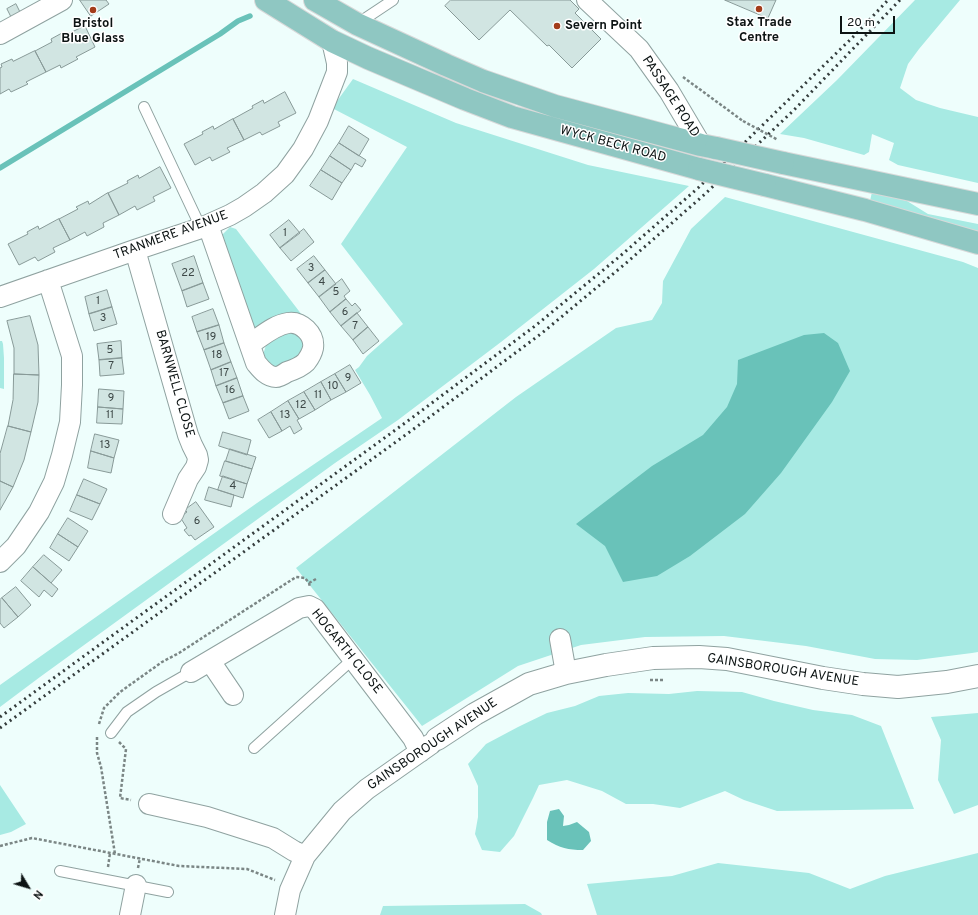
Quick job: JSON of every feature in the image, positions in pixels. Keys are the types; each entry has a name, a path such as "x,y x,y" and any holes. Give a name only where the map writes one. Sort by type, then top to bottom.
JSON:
{"main road":[{"name":"WYCK BECK ROAD","path":"266,0 332,41 368,58 512,117 699,169 872,212 978,243"},
{"name":"WYCK BECK ROAD","path":"315,0 357,24 446,65 490,83 555,106 709,147 782,153 978,204"}],"street":[{"path":"0,34 62,0"},
{"name":"PASSAGE ROAD","path":"587,0 639,49 709,147"},
{"name":"TRANMERE AVENUE","path":"0,297 204,226 230,215 264,193 285,174 303,149 318,121 337,72 337,63 332,41"},
{"path":"204,226 250,344"},
{"name":"BARNWELL CLOSE","path":"135,250 188,435 197,454 198,460 173,514"},
{"path":"0,562 16,546 39,512 54,482 70,422 72,356 48,280"},
{"name":"HOGARTH CLOSE","path":"191,672 299,608 309,606 315,609 413,738 429,746"},
{"path":"560,639 566,673"},
{"name":"GAINSBOROUGH AVENUE","path":"285,915 290,890 305,856 342,811 367,789 475,714 529,684 566,673 606,665 653,658 699,657 727,659 823,678 898,687 947,682 978,676"},
{"path":"210,661 233,695"},
{"path":"149,804 207,817 273,838 305,856"},
{"path":"130,915 136,885"}],"lane":[{"path":"357,24 393,0"},
{"path":"144,107 204,226"},
{"path":"254,748 353,659"},
{"path":"111,733 127,712 156,692 191,672"},
{"path":"60,871 168,892"}],"path":[{"path":"680,74 743,121 782,153"},
{"path":"309,583 316,579"},
{"path":"648,680 670,679"},
{"path":"111,733 126,749 120,798 149,804"},
{"path":"0,846 32,838 178,866 247,869 280,882 290,890"}],"shaded area":[{"path":"915,0 960,0 908,64 900,88 916,100 940,108 978,117 978,183 898,165 889,160 894,143 872,134 869,152 864,155 804,138 780,134 837,80"},
{"path":"353,79 456,123 588,165 689,186 594,269 398,420 335,463 0,707 0,685 257,503 382,418 355,370 367,356 403,324 341,244 407,147 332,108"},
{"path":"872,192 907,201 928,214 978,224 978,233 870,201"},
{"path":"725,197 963,262 978,268 978,652 917,660 875,659 806,646 724,636 645,637 581,645 518,666 422,726 296,568 516,397 616,328 652,320 662,303 663,281 691,229"},
{"path":"230,227 236,229 302,315 273,319 253,329 222,235"},
{"path":"288,332 299,334 306,344 302,355 279,367 269,366 263,355 266,345"},
{"path":"824,333 838,343 850,371 832,402 781,473 745,514 690,556 657,576 623,582 605,546 576,524 652,466 703,435 727,407 737,384 738,360 804,335"},
{"path":"0,341 2,341 3,344 4,389 0,388"},
{"path":"697,691 742,692 813,710 852,715 881,726 914,809 777,811 744,800 725,791 680,808 653,804 626,804 602,791 567,780 539,785 514,836 500,852 482,850 475,834 478,817 478,786 468,764 486,744 547,713 575,706 599,696 628,693 669,694"},
{"path":"978,713 978,805 954,814 938,780 941,740 931,717"},
{"path":"0,785 26,824 11,832 0,835"},
{"path":"559,809 564,816 563,826 577,822 589,832 591,841 583,850 564,848 547,840 547,822 550,811"},
{"path":"978,853 978,915 597,915 587,884 672,876 718,863 809,873 850,889 885,876"},
{"path":"525,904 542,915 380,915 383,906"}],"building":[{"name":"Bristol Blue Glass","path":"80,0 106,0 109,4 91,16"},
{"name":"Severn Point","path":"451,0 570,0 579,9 575,13 601,39 572,68 510,10 479,40 445,6"},
{"name":"Stax Trade Centre","path":"725,0 776,0 768,18"},
{"path":"16,4 23,18 14,23 7,9"},
{"path":"85,26 95,47 76,57 78,59 61,68 60,65 46,72 35,51 52,42 51,39 62,33 63,36"},
{"path":"35,51 46,72 26,82 28,84 11,92 9,89 0,94 1,64 12,59 13,61"},
{"path":"285,92 296,113 278,122 280,126 262,135 260,132 244,140 233,119 253,108 252,106 263,100 264,103"},
{"path":"233,119 244,140 227,148 230,152 212,161 210,157 195,165 184,144 203,134 202,132 213,126 214,129"},
{"path":"349,126 369,139 359,156 339,143"},
{"path":"339,143 366,160 362,167 355,163 351,170 330,156"},
{"path":"330,156 351,170 342,183 321,170"},
{"path":"160,167 171,188 153,197 155,201 137,210 135,206 119,215 108,193 128,183 127,181 138,175 139,178"},
{"path":"321,170 342,183 332,200 310,186"},
{"path":"108,193 119,215 103,223 104,227 87,236 85,232 70,240 59,219 78,209 76,207 88,201 89,204"},
{"path":"59,219 70,240 53,248 55,252 38,261 35,257 19,265 8,244 28,234 27,232 38,226 39,229"},
{"path":"289,220 300,233 280,248 270,235"},
{"path":"304,229 314,242 291,261 280,248"},
{"path":"194,256 203,283 182,291 172,264"},
{"path":"314,256 325,270 308,283 297,269"},
{"path":"325,270 336,284 319,297 308,283"},
{"path":"342,279 350,291 344,296 346,299 330,312 319,297"},
{"path":"203,283 209,299 187,307 182,291"},
{"path":"107,290 112,307 89,314 85,297"},
{"path":"346,299 352,306 355,303 361,310 341,326 330,312"},
{"path":"112,307 117,324 94,331 89,314"},
{"path":"213,309 219,325 197,332 192,317"},
{"path":"357,313 368,327 353,340 341,326"},
{"path":"30,316 38,345 39,375 14,374 14,348 7,321"},
{"path":"219,325 224,343 204,350 197,332"},
{"path":"368,327 379,341 363,354 353,340"},
{"path":"121,341 122,358 99,360 97,344"},
{"path":"224,343 231,362 211,370 204,350"},
{"path":"122,358 124,374 100,376 99,360"},
{"path":"231,362 237,378 216,386 211,370"},
{"path":"350,365 361,383 346,392 335,374"},
{"path":"14,374 39,375 38,402 31,432 8,426 13,400"},
{"path":"335,374 346,392 331,400 321,382"},
{"path":"237,378 243,396 223,403 216,386"},
{"path":"321,382 331,400 315,410 304,392"},
{"path":"99,389 124,391 123,409 98,407"},
{"path":"304,392 315,410 299,419 288,401"},
{"path":"243,396 249,411 229,419 223,403"},
{"path":"288,401 299,419 297,420 302,429 294,434 290,426 282,431 271,412"},
{"path":"98,407 123,409 122,424 97,423"},
{"path":"271,412 282,431 269,438 258,420"},
{"path":"8,426 31,432 24,460 13,487 0,481 0,454"},
{"path":"223,432 251,440 247,455 219,446"},
{"path":"95,434 119,440 114,458 91,451"},
{"path":"230,449 256,457 252,469 226,461"},
{"path":"91,451 114,458 111,473 88,468"},
{"path":"225,461 252,469 247,484 220,476"},
{"path":"223,476 247,484 243,498 218,490"},
{"path":"84,479 107,489 100,504 77,495"},
{"path":"0,481 13,487 0,510"},
{"path":"209,487 234,495 231,507 205,500"},
{"path":"77,495 100,504 92,520 70,511"},
{"path":"196,502 214,527 195,540 184,530 187,528 180,517 187,512 185,510"},
{"path":"68,518 88,531 78,547 58,534"},
{"path":"58,534 78,547 69,561 50,548"},
{"path":"44,555 62,570 51,583 33,567"},
{"path":"33,567 58,589 52,597 44,590 39,597 21,581"},
{"path":"16,587 31,605 18,617 2,598"},
{"path":"2,598 18,617 4,628 0,623 0,600"}],"waterway":[{"path":"0,168 220,34 238,21 250,16"}],"railway":[{"path":"0,717 405,423 535,326 619,257 698,188 856,34 888,0"},
{"path":"0,728 411,431 542,333 625,264 705,194 794,110 900,0"}],"place":[{"name":"Stax Trade Centre","path":"759,9"},
{"name":"Bristol Blue Glass","path":"93,10"},
{"name":"Severn Point","path":"557,26"}]}
